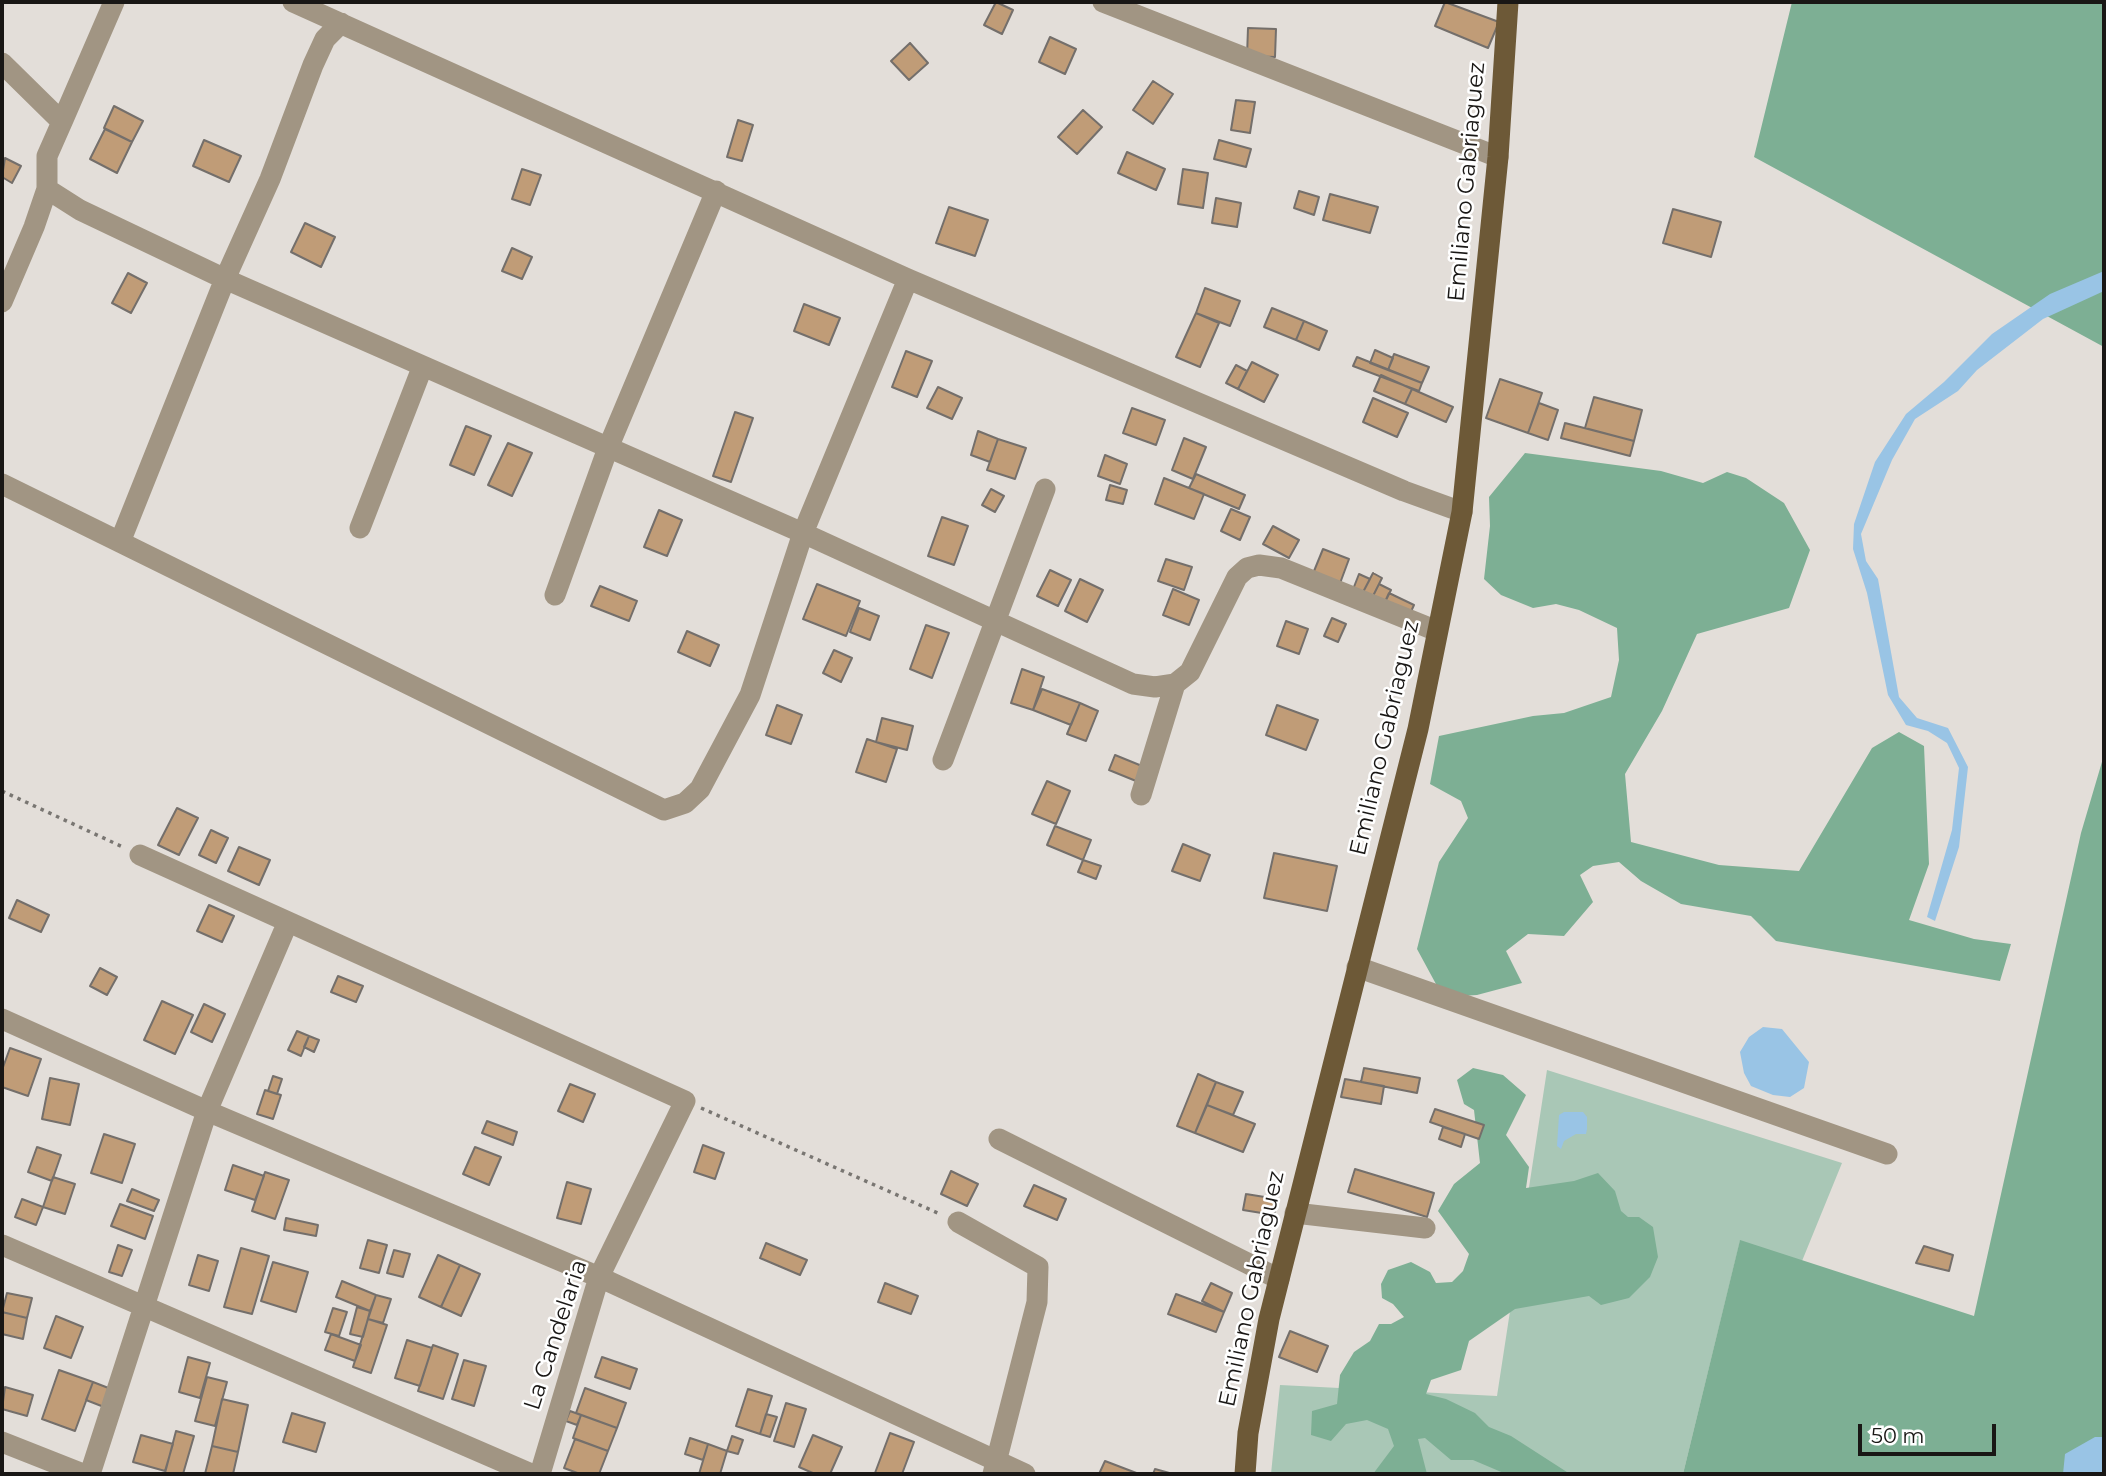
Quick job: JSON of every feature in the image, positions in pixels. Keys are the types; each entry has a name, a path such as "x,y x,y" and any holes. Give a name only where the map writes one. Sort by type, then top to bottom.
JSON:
{"main road":[{"name":"Emiliano Gabriaguez","path":"1245,1474 1248,1433 1279,1279 1418,729 1462,512 1498,157 1508,2"}],"street":[{"path":"2,302 47,189 47,156 114,2"},
{"path":"293,2 908,279 1404,491 1462,512"},
{"path":"1102,2 1498,157"},
{"path":"120,542 225,279 270,179 313,65 325,39 341,23"},
{"path":"2,63 62,122"},
{"path":"47,189 80,210 225,279 422,368 803,533 1133,684 1155,687 1175,684 1190,672 1237,577 1247,568 1259,565 1281,568 1437,631"},
{"path":"555,595 608,448 716,191"},
{"path":"2,484 664,810 685,803 700,789 750,695 803,533 908,279"},
{"path":"360,528 422,368"},
{"path":"943,760 997,623 1045,489"},
{"path":"1141,795 1175,684"},
{"path":"139,855 287,924 685,1101"},
{"path":"90,1474 207,1111 287,924"},
{"path":"1357,967 1888,1154"},
{"path":"2,1019 207,1111 598,1277 996,1468 1025,1474"},
{"name":"La Candelaria","path":"540,1474 598,1277 685,1101"},
{"path":"999,1139 1279,1279"},
{"path":"1295,1213 1425,1228"},
{"path":"958,1222 1038,1267 1037,1302 996,1468"},
{"path":"2,1245 531,1474"},
{"path":"2,1442 83,1474"}],"path":[{"path":"2,791 139,855"},
{"path":"685,1101 958,1222"}],"green space":[{"path":"1792,2 2104,2 2104,347 1754,157"},
{"path":"1525,453 1661,471 1703,483 1727,472 1746,478 1784,503 1810,550 1789,608 1697,634 1662,711 1625,774 1631,842 1719,865 1799,871 1872,748 1899,732 1924,746 1929,864 1909,920 1974,939 2011,944 2000,981 1776,941 1751,916 1681,904 1641,881 1619,862 1593,866 1580,875 1593,902 1564,936 1528,934 1506,951 1522,983 1477,995 1443,997 1417,949 1439,862 1468,818 1461,801 1430,784 1439,736 1533,716 1564,713 1611,697 1619,660 1617,628 1579,610 1556,604 1533,608 1501,595 1484,579 1490,526 1489,497"},
{"path":"2104,755 2104,1474 1683,1474 1740,1240 1974,1316 2081,833"},
{"path":"1473,1068 1503,1075 1526,1095 1506,1135 1529,1167 1526,1188 1574,1181 1598,1173 1615,1191 1621,1211 1628,1217 1639,1217 1653,1227 1658,1257 1650,1277 1629,1298 1601,1305 1589,1296 1515,1309 1469,1341 1461,1370 1431,1380 1426,1394 1446,1399 1475,1413 1489,1427 1511,1436 1570,1474 1506,1474 1473,1460 1451,1460 1425,1438 1418,1439 1427,1474 1373,1474 1394,1446 1388,1429 1367,1420 1346,1424 1331,1441 1311,1435 1312,1411 1337,1404 1340,1375 1354,1352 1370,1341 1379,1324 1391,1324 1404,1317 1393,1304 1382,1298 1381,1284 1388,1270 1411,1262 1430,1272 1436,1283 1452,1282 1463,1271 1469,1254 1438,1211 1454,1184 1480,1163 1474,1110 1464,1104 1457,1080"},
{"path":"1547,1070 1842,1163 1802,1261 1740,1241 1683,1474 1271,1474 1280,1385 1497,1396"}],"water":[{"path":"2104,271 2104,291 2043,319 1977,370 1958,391 1915,419 1892,460 1861,534 1866,561 1878,579 1899,697 1917,718 1948,728 1968,767 1959,847 1935,921 1927,917 1952,830 1959,768 1947,743 1928,731 1906,725 1888,695 1867,593 1853,549 1854,524 1875,462 1906,414 1944,382 1992,334 2050,294"},
{"path":"1763,1027 1782,1029 1809,1062 1804,1088 1790,1097 1773,1095 1751,1086 1744,1073 1740,1052 1749,1037"},
{"path":"1564,1112 1583,1112 1587,1117 1587,1129 1586,1134 1576,1134 1564,1141 1561,1149 1557,1146 1559,1115"},
{"path":"2095,1437 2104,1437 2104,1474 2063,1474 2065,1454"}],"building":[{"path":"996,2 1013,10 1002,34 984,25"},
{"path":"1445,2 1499,22 1488,48 1435,26"},
{"path":"1248,28 1276,29 1275,57 1247,56"},
{"path":"1050,37 1076,49 1065,74 1039,62"},
{"path":"910,43 928,63 909,80 891,61"},
{"path":"1153,81 1173,94 1153,124 1133,110"},
{"path":"1236,100 1255,102 1250,133 1231,130"},
{"path":"114,106 143,121 132,142 104,128"},
{"path":"1083,110 1102,127 1077,154 1058,137"},
{"path":"738,120 753,125 742,161 727,157"},
{"path":"105,129 132,142 117,173 90,159"},
{"path":"204,140 241,156 229,182 193,166"},
{"path":"1219,140 1251,149 1246,167 1214,159"},
{"path":"1127,152 1165,169 1156,190 1118,173"},
{"path":"5,158 21,166 12,183 2,177"},
{"path":"522,169 541,175 530,205 512,199"},
{"path":"1183,169 1208,173 1203,208 1178,204"},
{"path":"1299,191 1319,197 1314,215 1294,208"},
{"path":"1330,194 1378,207 1370,233 1323,220"},
{"path":"1216,198 1241,203 1237,227 1212,223"},
{"path":"949,207 988,220 975,256 936,243"},
{"path":"1673,209 1721,222 1711,257 1663,243"},
{"path":"305,223 335,237 321,267 291,252"},
{"path":"512,248 532,257 522,279 502,271"},
{"path":"128,273 147,283 131,313 112,303"},
{"path":"1205,288 1240,301 1230,326 1196,313"},
{"path":"804,304 840,318 829,345 794,331"},
{"path":"1272,308 1304,321 1296,340 1264,327"},
{"path":"1196,313 1219,323 1200,367 1176,357"},
{"path":"1304,321 1327,331 1319,350 1296,340"},
{"path":"1375,350 1393,358 1388,370 1370,363"},
{"path":"906,351 932,361 917,397 892,387"},
{"path":"1394,354 1429,367 1422,383 1388,370"},
{"path":"1357,357 1422,383 1419,391 1353,366"},
{"path":"1252,362 1278,375 1264,402 1238,389"},
{"path":"1236,365 1247,371 1238,389 1226,383"},
{"path":"1381,375 1412,389 1405,404 1374,391"},
{"path":"1500,379 1542,393 1528,433 1486,418"},
{"path":"938,387 962,398 952,419 927,408"},
{"path":"1412,389 1453,407 1446,422 1405,404"},
{"path":"1594,397 1642,410 1634,441 1585,428"},
{"path":"1373,398 1408,413 1397,437 1363,422"},
{"path":"1539,403 1558,410 1548,440 1528,433"},
{"path":"1132,408 1165,420 1156,445 1123,433"},
{"path":"735,412 753,418 731,482 713,476"},
{"path":"1565,423 1634,441 1630,456 1561,438"},
{"path":"466,426 491,436 474,475 450,465"},
{"path":"978,431 998,439 990,462 971,455"},
{"path":"1184,438 1206,447 1193,479 1172,470"},
{"path":"998,439 1026,448 1015,479 987,470"},
{"path":"508,443 532,453 512,496 488,485"},
{"path":"1105,455 1127,464 1120,484 1098,476"},
{"path":"1196,474 1245,495 1239,509 1189,488"},
{"path":"1164,478 1204,494 1194,519 1155,504"},
{"path":"1110,485 1127,490 1123,504 1106,500"},
{"path":"991,489 1004,496 995,512 982,505"},
{"path":"1231,509 1250,517 1240,540 1221,531"},
{"path":"659,510 682,520 667,556 644,547"},
{"path":"942,517 968,526 954,565 928,556"},
{"path":"1273,526 1299,540 1289,558 1263,544"},
{"path":"1323,549 1349,559 1339,586 1312,576"},
{"path":"1166,559 1192,567 1184,590 1158,581"},
{"path":"1050,570 1071,580 1058,606 1037,596"},
{"path":"1373,573 1382,578 1371,600 1361,596"},
{"path":"1359,574 1370,579 1361,596 1352,592"},
{"path":"1080,579 1103,590 1087,622 1065,611"},
{"path":"817,584 860,601 846,636 803,619"},
{"path":"1379,584 1391,590 1383,606 1371,600"},
{"path":"600,586 637,601 629,621 591,606"},
{"path":"1173,589 1199,600 1189,625 1163,615"},
{"path":"1389,593 1414,605 1409,616 1384,604"},
{"path":"859,608 879,616 870,640 850,632"},
{"path":"1332,618 1346,624 1338,642 1324,636"},
{"path":"1286,621 1308,629 1299,654 1277,646"},
{"path":"926,625 949,633 932,678 910,669"},
{"path":"687,631 719,645 710,666 678,652"},
{"path":"834,650 852,658 841,682 823,673"},
{"path":"1022,669 1044,677 1033,710 1011,703"},
{"path":"1042,689 1080,703 1071,725 1033,710"},
{"path":"1080,703 1098,711 1086,741 1067,734"},
{"path":"777,705 802,715 791,744 766,735"},
{"path":"1277,705 1318,720 1306,750 1266,735"},
{"path":"882,718 913,726 907,750 876,742"},
{"path":"867,739 897,749 886,782 856,772"},
{"path":"1115,755 1142,766 1136,781 1109,770"},
{"path":"1047,781 1070,791 1056,824 1032,814"},
{"path":"177,808 198,818 179,855 158,845"},
{"path":"1055,826 1091,840 1083,860 1047,845"},
{"path":"211,830 228,838 216,863 199,855"},
{"path":"1183,844 1210,855 1200,881 1172,871"},
{"path":"239,847 270,860 259,885 228,871"},
{"path":"1274,853 1337,866 1327,911 1264,898"},
{"path":"1083,860 1101,866 1096,879 1078,872"},
{"path":"17,900 49,915 41,932 9,918"},
{"path":"209,905 234,916 222,942 197,931"},
{"path":"100,968 117,977 107,995 90,986"},
{"path":"338,976 363,986 356,1002 331,992"},
{"path":"162,1001 193,1015 175,1054 144,1040"},
{"path":"204,1004 225,1014 212,1042 191,1032"},
{"path":"297,1031 309,1036 301,1056 288,1050"},
{"path":"309,1036 319,1040 314,1052 304,1047"},
{"path":"10,1048 41,1059 28,1096 2,1087 2,1070"},
{"path":"1364,1068 1420,1078 1417,1093 1361,1082"},
{"path":"1198,1074 1216,1082 1195,1133 1177,1126"},
{"path":"273,1076 282,1079 277,1094 268,1091"},
{"path":"50,1078 79,1084 70,1125 42,1119"},
{"path":"1345,1079 1384,1086 1381,1104 1341,1097"},
{"path":"1216,1082 1243,1092 1233,1115 1207,1105"},
{"path":"570,1084 595,1094 583,1122 558,1111"},
{"path":"265,1090 281,1095 273,1119 257,1114"},
{"path":"1207,1105 1255,1124 1243,1152 1195,1133"},
{"path":"1435,1109 1484,1125 1479,1139 1430,1122"},
{"path":"487,1121 517,1132 513,1145 482,1133"},
{"path":"1443,1127 1465,1134 1461,1147 1439,1139"},
{"path":"104,1134 135,1144 122,1183 91,1173"},
{"path":"703,1145 724,1153 715,1179 694,1172"},
{"path":"37,1147 61,1155 52,1181 28,1172"},
{"path":"475,1147 501,1157 489,1185 463,1174"},
{"path":"233,1165 264,1176 255,1200 225,1190"},
{"path":"1355,1169 1434,1193 1427,1217 1348,1192"},
{"path":"951,1171 978,1184 967,1206 941,1194"},
{"path":"265,1172 289,1180 275,1219 252,1211"},
{"path":"53,1177 75,1184 65,1214 43,1207"},
{"path":"567,1182 591,1189 581,1224 557,1218"},
{"path":"1034,1185 1066,1199 1057,1220 1024,1206"},
{"path":"132,1189 159,1200 154,1211 127,1201"},
{"path":"1246,1194 1277,1199 1274,1215 1243,1210"},
{"path":"22,1199 43,1207 36,1225 15,1217"},
{"path":"120,1204 153,1216 145,1239 111,1226"},
{"path":"286,1218 318,1225 316,1236 284,1230"},
{"path":"368,1240 387,1245 379,1273 360,1268"},
{"path":"766,1243 807,1260 800,1275 760,1258"},
{"path":"118,1245 132,1250 122,1276 109,1272"},
{"path":"1924,1246 1953,1255 1949,1271 1916,1263"},
{"path":"241,1248 269,1256 252,1314 224,1307"},
{"path":"394,1250 410,1254 403,1277 387,1273"},
{"path":"198,1255 218,1261 209,1291 189,1285"},
{"path":"438,1255 460,1265 441,1307 419,1297"},
{"path":"273,1262 308,1272 296,1312 261,1301"},
{"path":"460,1265 480,1274 461,1316 441,1307"},
{"path":"342,1281 376,1295 370,1311 336,1297"},
{"path":"885,1283 918,1296 911,1314 878,1302"},
{"path":"1211,1283 1232,1293 1224,1312 1202,1301"},
{"path":"7,1293 32,1298 27,1318 2,1312"},
{"path":"1176,1294 1224,1312 1216,1332 1168,1314"},
{"path":"376,1295 391,1299 383,1323 368,1319"},
{"path":"357,1307 370,1311 363,1337 350,1334"},
{"path":"333,1308 347,1312 339,1336 325,1332"},
{"path":"2,1312 27,1318 23,1339 2,1334"},
{"path":"56,1316 83,1327 71,1358 44,1348"},
{"path":"368,1319 387,1325 371,1373 353,1367"},
{"path":"1290,1331 1328,1346 1317,1372 1279,1357"},
{"path":"331,1334 361,1345 355,1361 325,1350"},
{"path":"407,1340 432,1348 420,1386 395,1378"},
{"path":"433,1345 458,1354 443,1399 418,1391"},
{"path":"188,1357 210,1363 200,1398 179,1392"},
{"path":"602,1357 637,1369 630,1389 595,1377"},
{"path":"464,1360 486,1366 474,1406 452,1399"},
{"path":"59,1370 93,1382 75,1431 42,1419"},
{"path":"207,1377 227,1382 215,1426 195,1421"},
{"path":"93,1382 111,1389 104,1407 86,1400"},
{"path":"5,1387 33,1395 27,1416 2,1409"},
{"path":"585,1388 626,1403 617,1428 576,1413"},
{"path":"748,1389 772,1396 760,1434 736,1426"},
{"path":"222,1399 248,1405 238,1452 212,1446"},
{"path":"786,1403 806,1409 794,1447 774,1441"},
{"path":"570,1411 581,1415 577,1425 566,1421"},
{"path":"292,1413 325,1423 316,1452 283,1442"},
{"path":"766,1414 777,1417 770,1437 760,1434"},
{"path":"581,1415 617,1428 608,1451 573,1438"},
{"path":"176,1431 194,1436 183,1474 169,1474 165,1473"},
{"path":"890,1433 914,1442 902,1474 875,1473"},
{"path":"141,1435 173,1444 165,1471 133,1462"},
{"path":"813,1435 842,1447 830,1474 815,1474 799,1467"},
{"path":"732,1436 743,1440 738,1454 727,1451"},
{"path":"690,1438 708,1444 703,1460 685,1454"},
{"path":"575,1439 608,1451 599,1474 580,1474 564,1468"},
{"path":"708,1444 727,1451 720,1474 699,1474"},
{"path":"212,1446 238,1452 233,1474 205,1474"},
{"path":"1105,1461 1139,1474 1099,1474"},
{"path":"1155,1469 1173,1474 1153,1474"}]}
